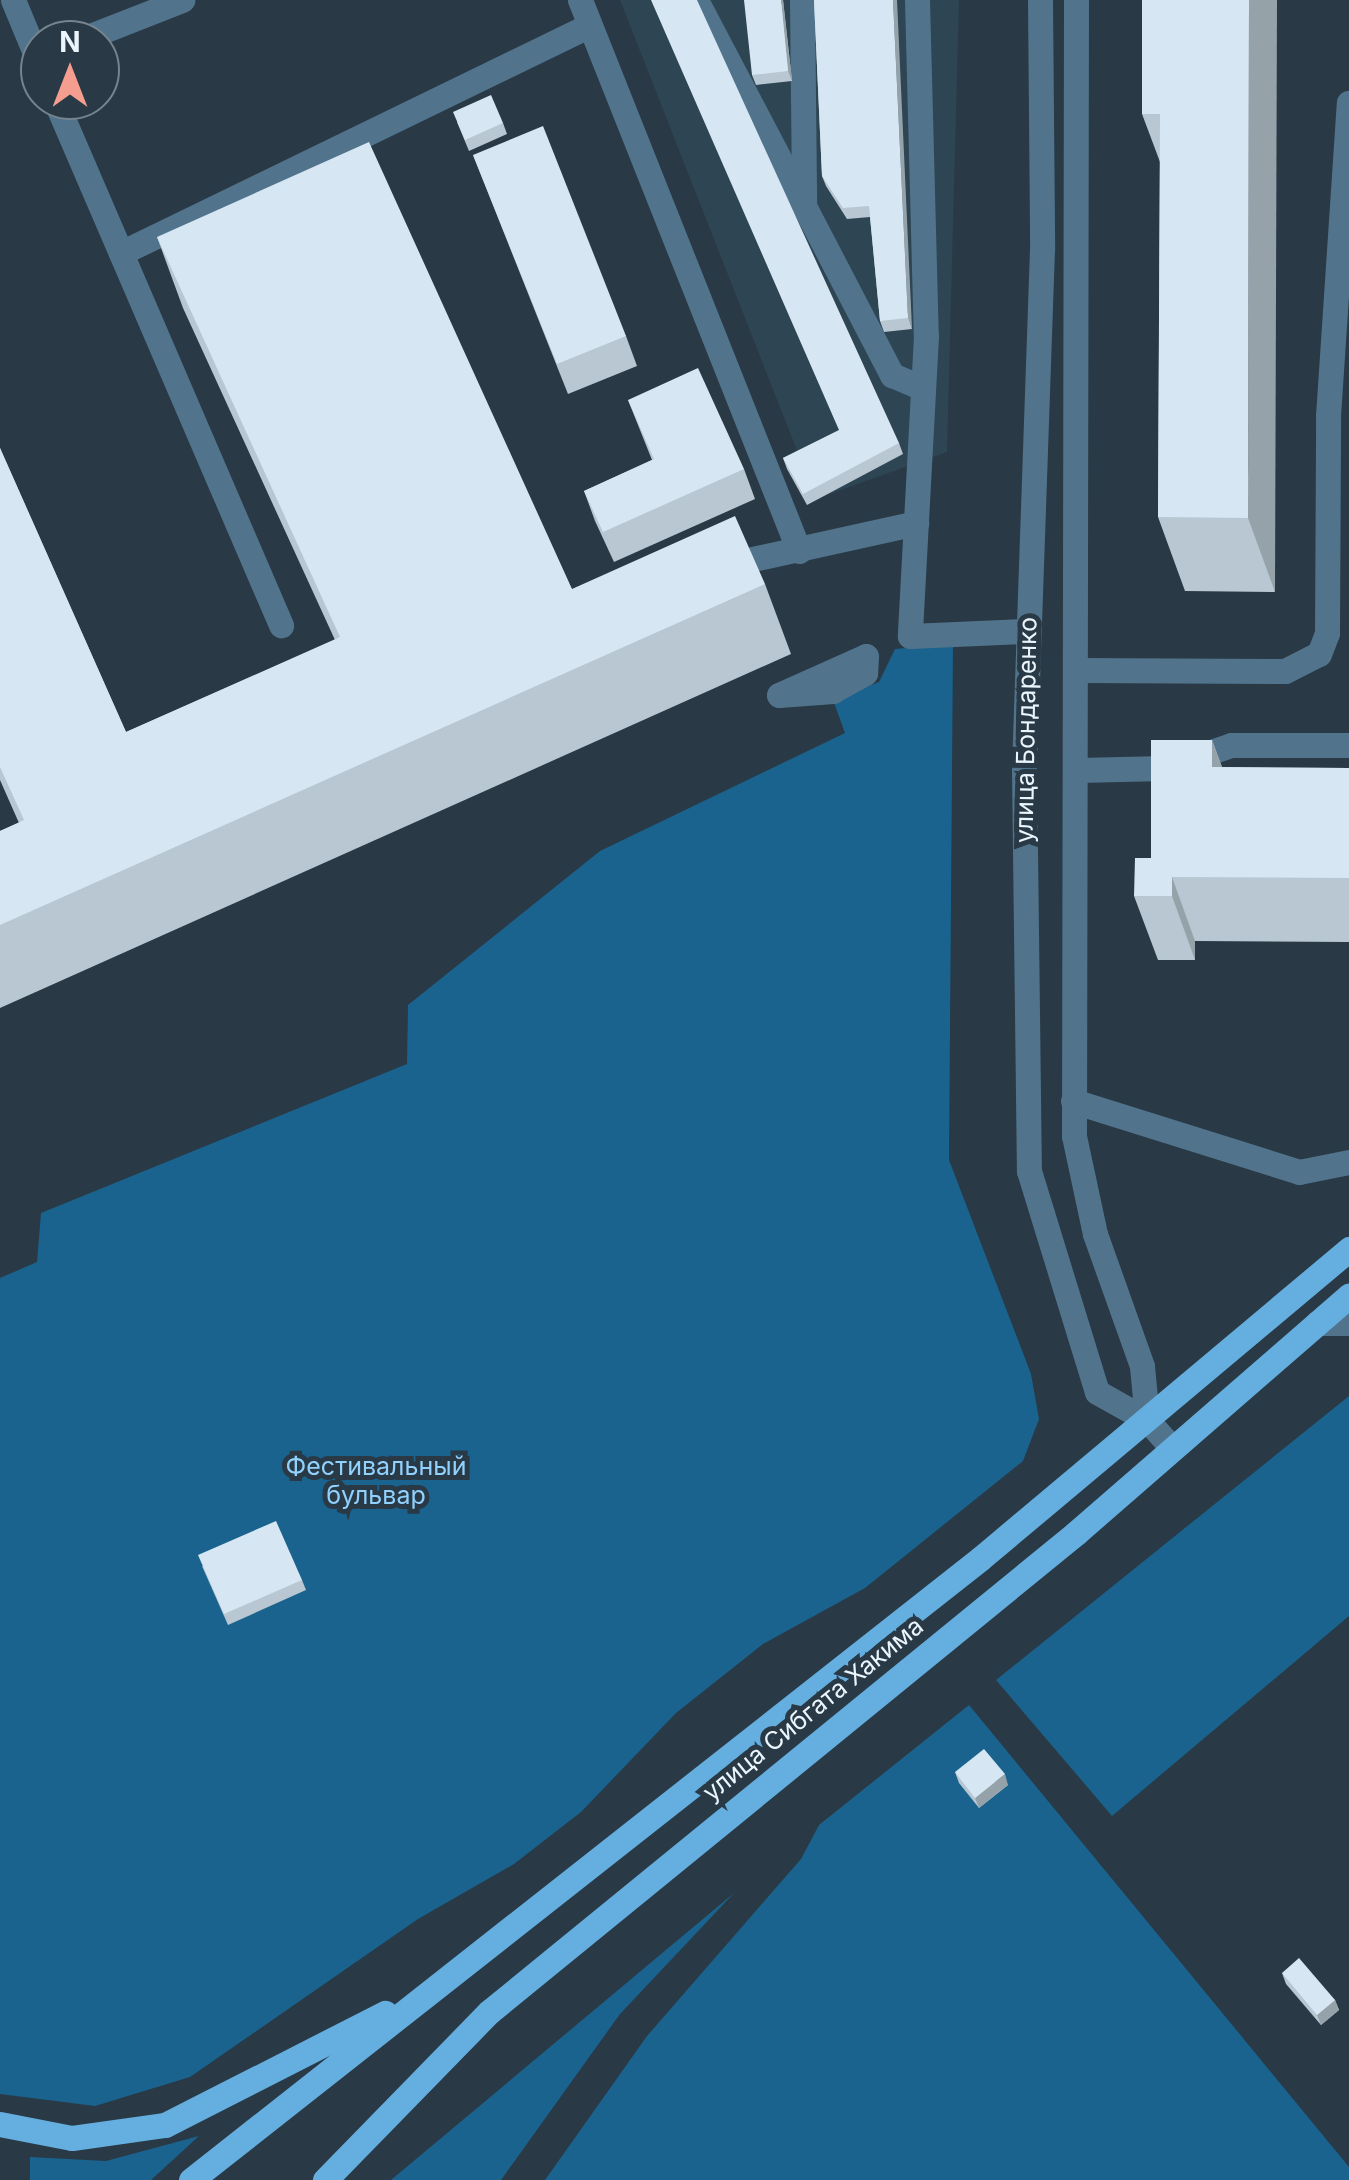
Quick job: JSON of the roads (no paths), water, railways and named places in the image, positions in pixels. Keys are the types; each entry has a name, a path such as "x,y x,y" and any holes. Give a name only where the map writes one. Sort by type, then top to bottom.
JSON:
{"main road":[{"name":"улица Сибгата Хакима","path":"191,2180 1147,1420 1349,1249"},
{"name":"улица Сибгата Хакима","path":"326,2180 489,2012 1349,1296"},
{"name":"улица Сибгата Хакима","path":"0,2124 72,2138 165,2125 443,1982"}],"street":[{"path":"120,24 182,0"},
{"path":"580,0 799,551"},
{"path":"696,0 892,375 922,388"},
{"path":"802,0 804,206"},
{"path":"917,0 922,388 910,636 1026,631"},
{"name":"улица Бондаренко","path":"1040,0 1042,248 1026,631 1031,1183 1097,1392 1147,1420 1170,1448"},
{"name":"улица Бондаренко","path":"1076,0 1078,770 1073,1101 1080,1182 1142,1366 1147,1420"},
{"path":"121,253 590,25"},
{"path":"1076,670 1284,670 1319,654 1327,633 1328,416 1349,103"},
{"path":"64,120 281,625"},
{"path":"687,576 916,523"},
{"path":"1078,770 1156,769 1231,745 1349,746"},
{"path":"1073,1101 1299,1172 1349,1162"},
{"path":"1317,1323 1349,1323"}],"park label":[{"name":"Фестивальный бульвар","path":"376,1482"}]}
